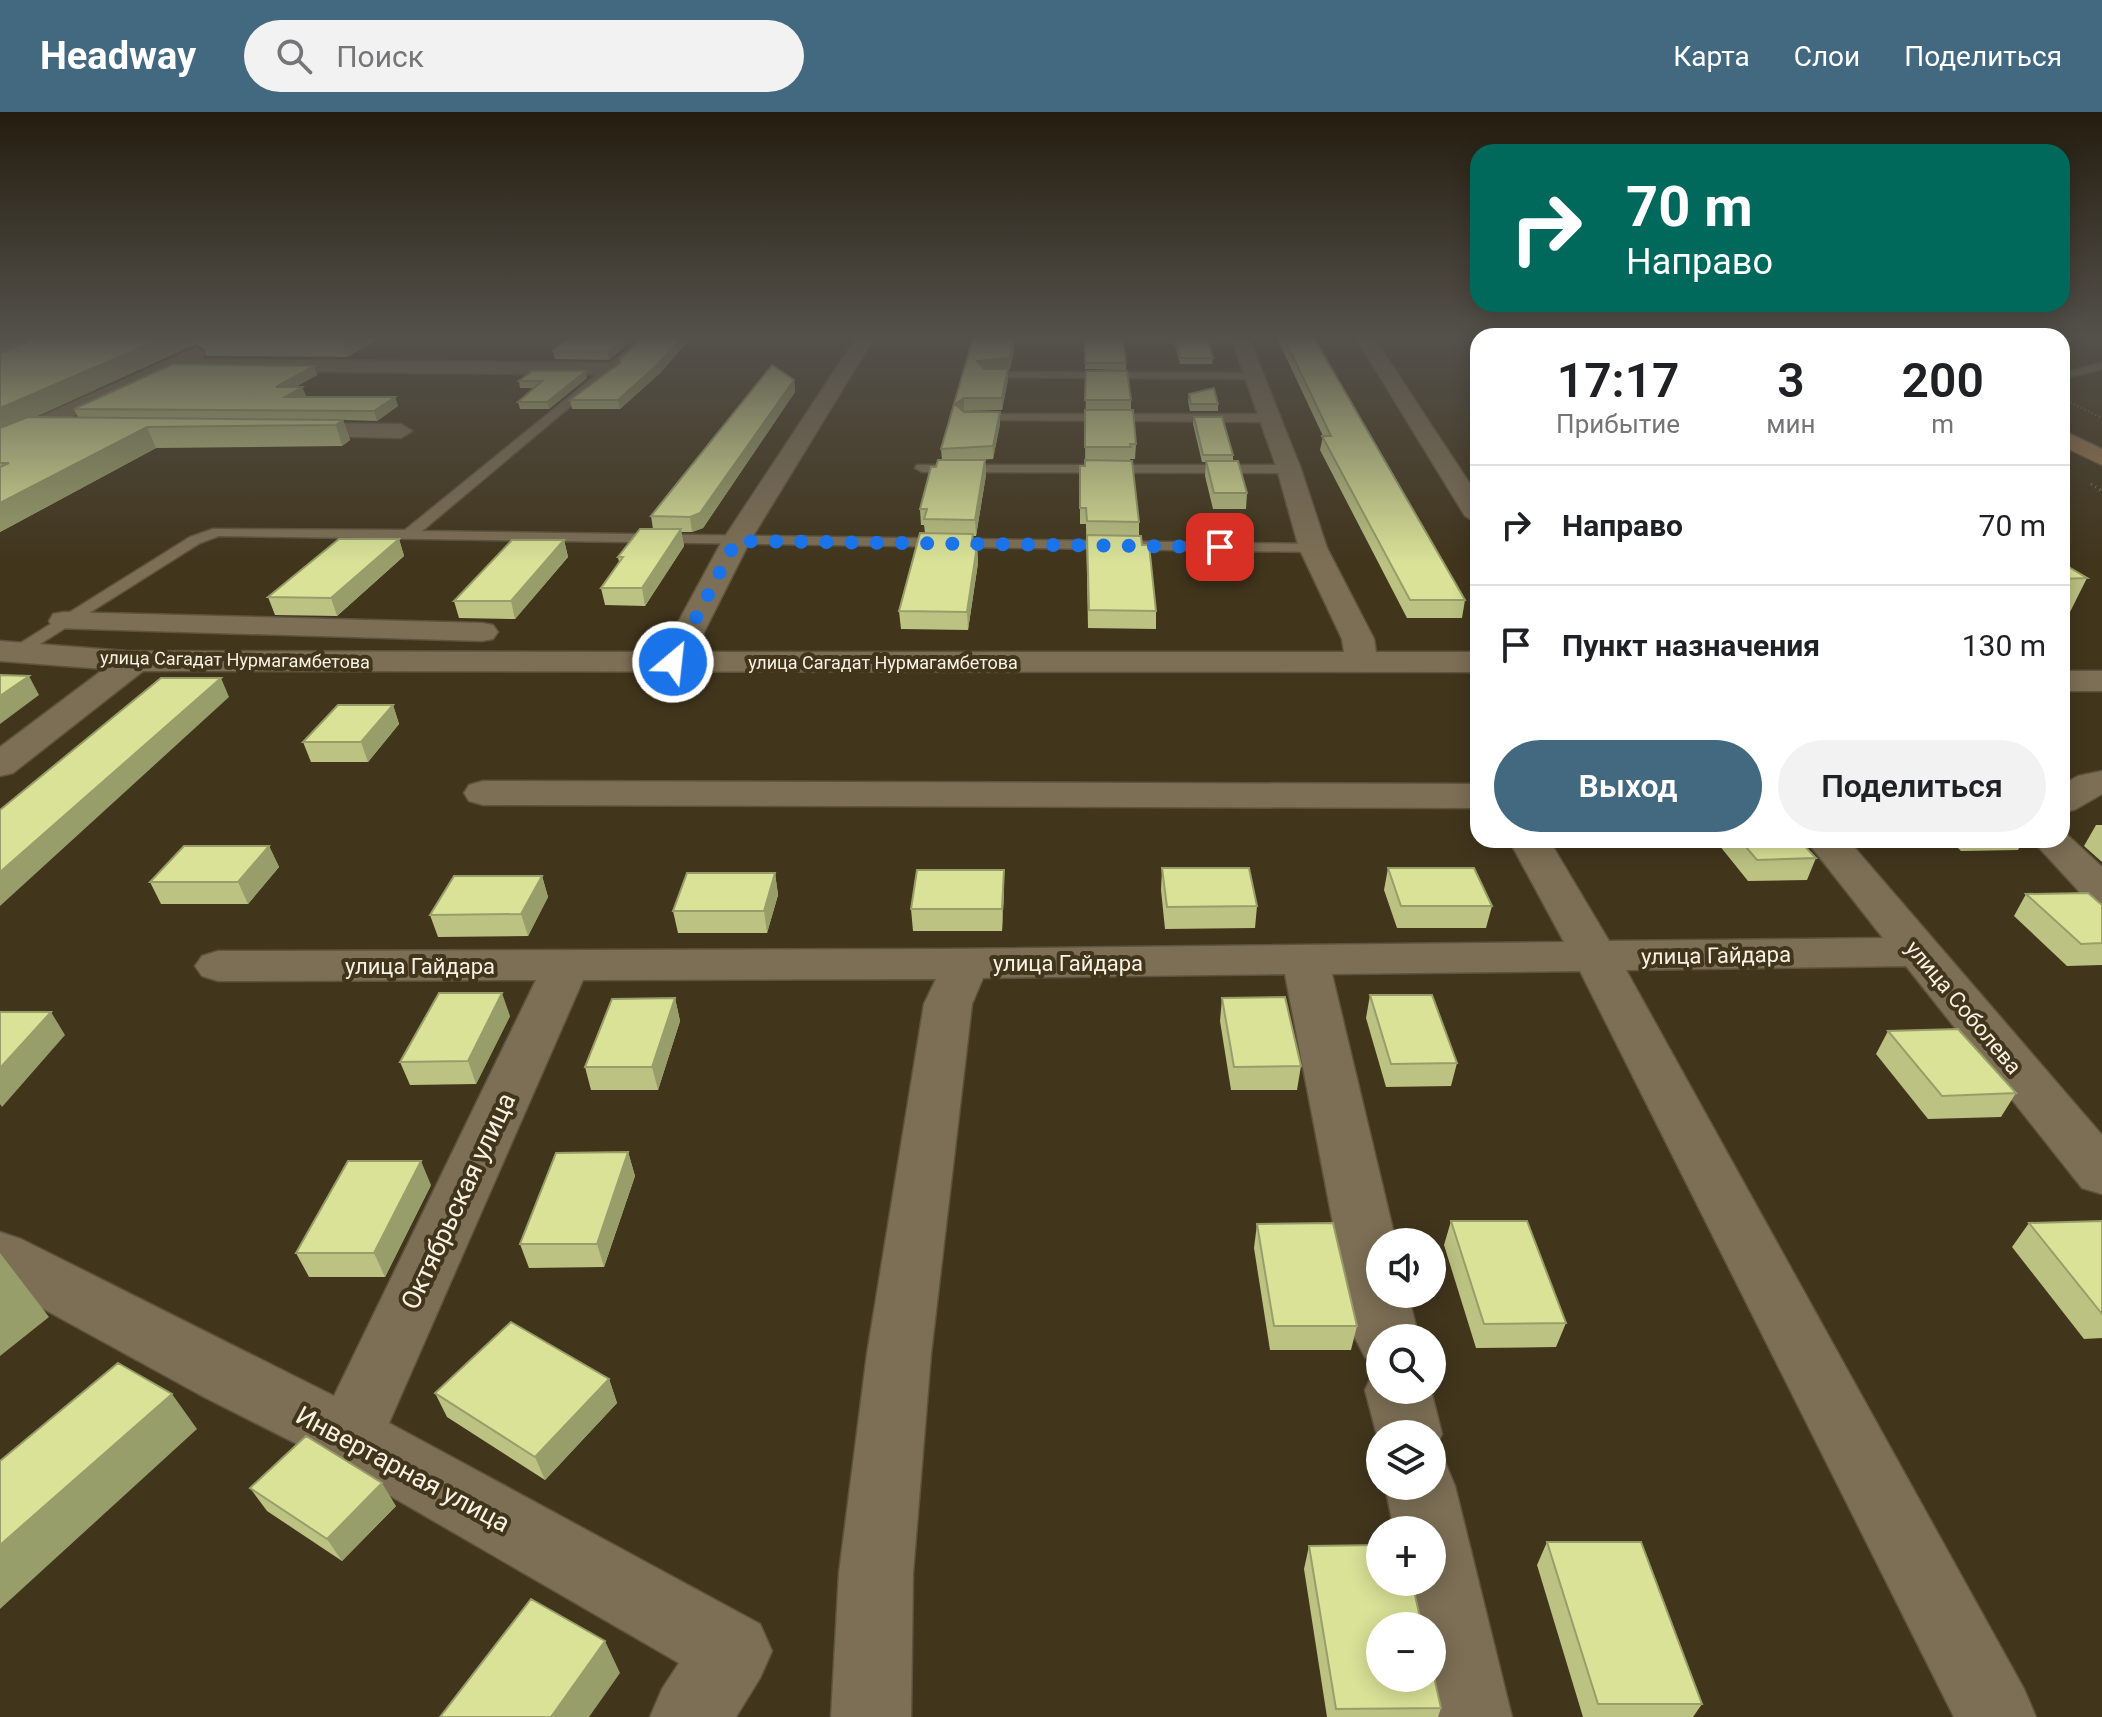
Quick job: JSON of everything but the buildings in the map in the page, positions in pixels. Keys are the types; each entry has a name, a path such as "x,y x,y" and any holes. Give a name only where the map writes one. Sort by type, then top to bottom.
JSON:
{"main road":[{"path":"2070,415 2095,422"},
{"path":"2070,441 2102,458"}],"street":[{"path":"0,442 65,413"},
{"path":"64,621 680,649 736,541 817,413"},
{"path":"1267,413 1289,469 1313,548 1360,650 1470,641"},
{"path":"1413,413 1470,503"},
{"path":"34,427 82,428"},
{"path":"257,429 401,431"},
{"name":"улица Сагадат Нурмагамбетова","path":"124,670 680,649 1360,650 1470,661"},
{"path":"5,660 124,670 1470,676"},
{"path":"2070,665 2102,666"},
{"path":"0,765 124,670"},
{"path":"2070,681 2102,681"},
{"path":"2070,797 2102,782"},
{"path":"483,793 1470,796"},
{"path":"1533,848 1642,1040 1996,1717"},
{"name":"улица Соболева","path":"1833,848 2102,1173"},
{"path":"2060,848 2102,891"},
{"name":"улица Гайдара","path":"218,966 967,963 1919,952"},
{"path":"1305,958 1384,1324"},
{"path":"871,1717 876,1573 899,1354 948,1004 967,963"},
{"name":"Октябрьская улица","path":"349,1436 566,966"},
{"name":"Инвертарная улица","path":"0,1256 227,1377 349,1436 733,1651 690,1717"},
{"path":"1445,1596 1472,1717"}],"lane":[{"path":"408,535 557,413"},
{"path":"964,417 1269,418"},
{"path":"922,468 1289,469"},
{"path":"5,660 195,540 218,532 1313,548"}],"route":[{"path":"673,662 736,541 1220,547"}]}
